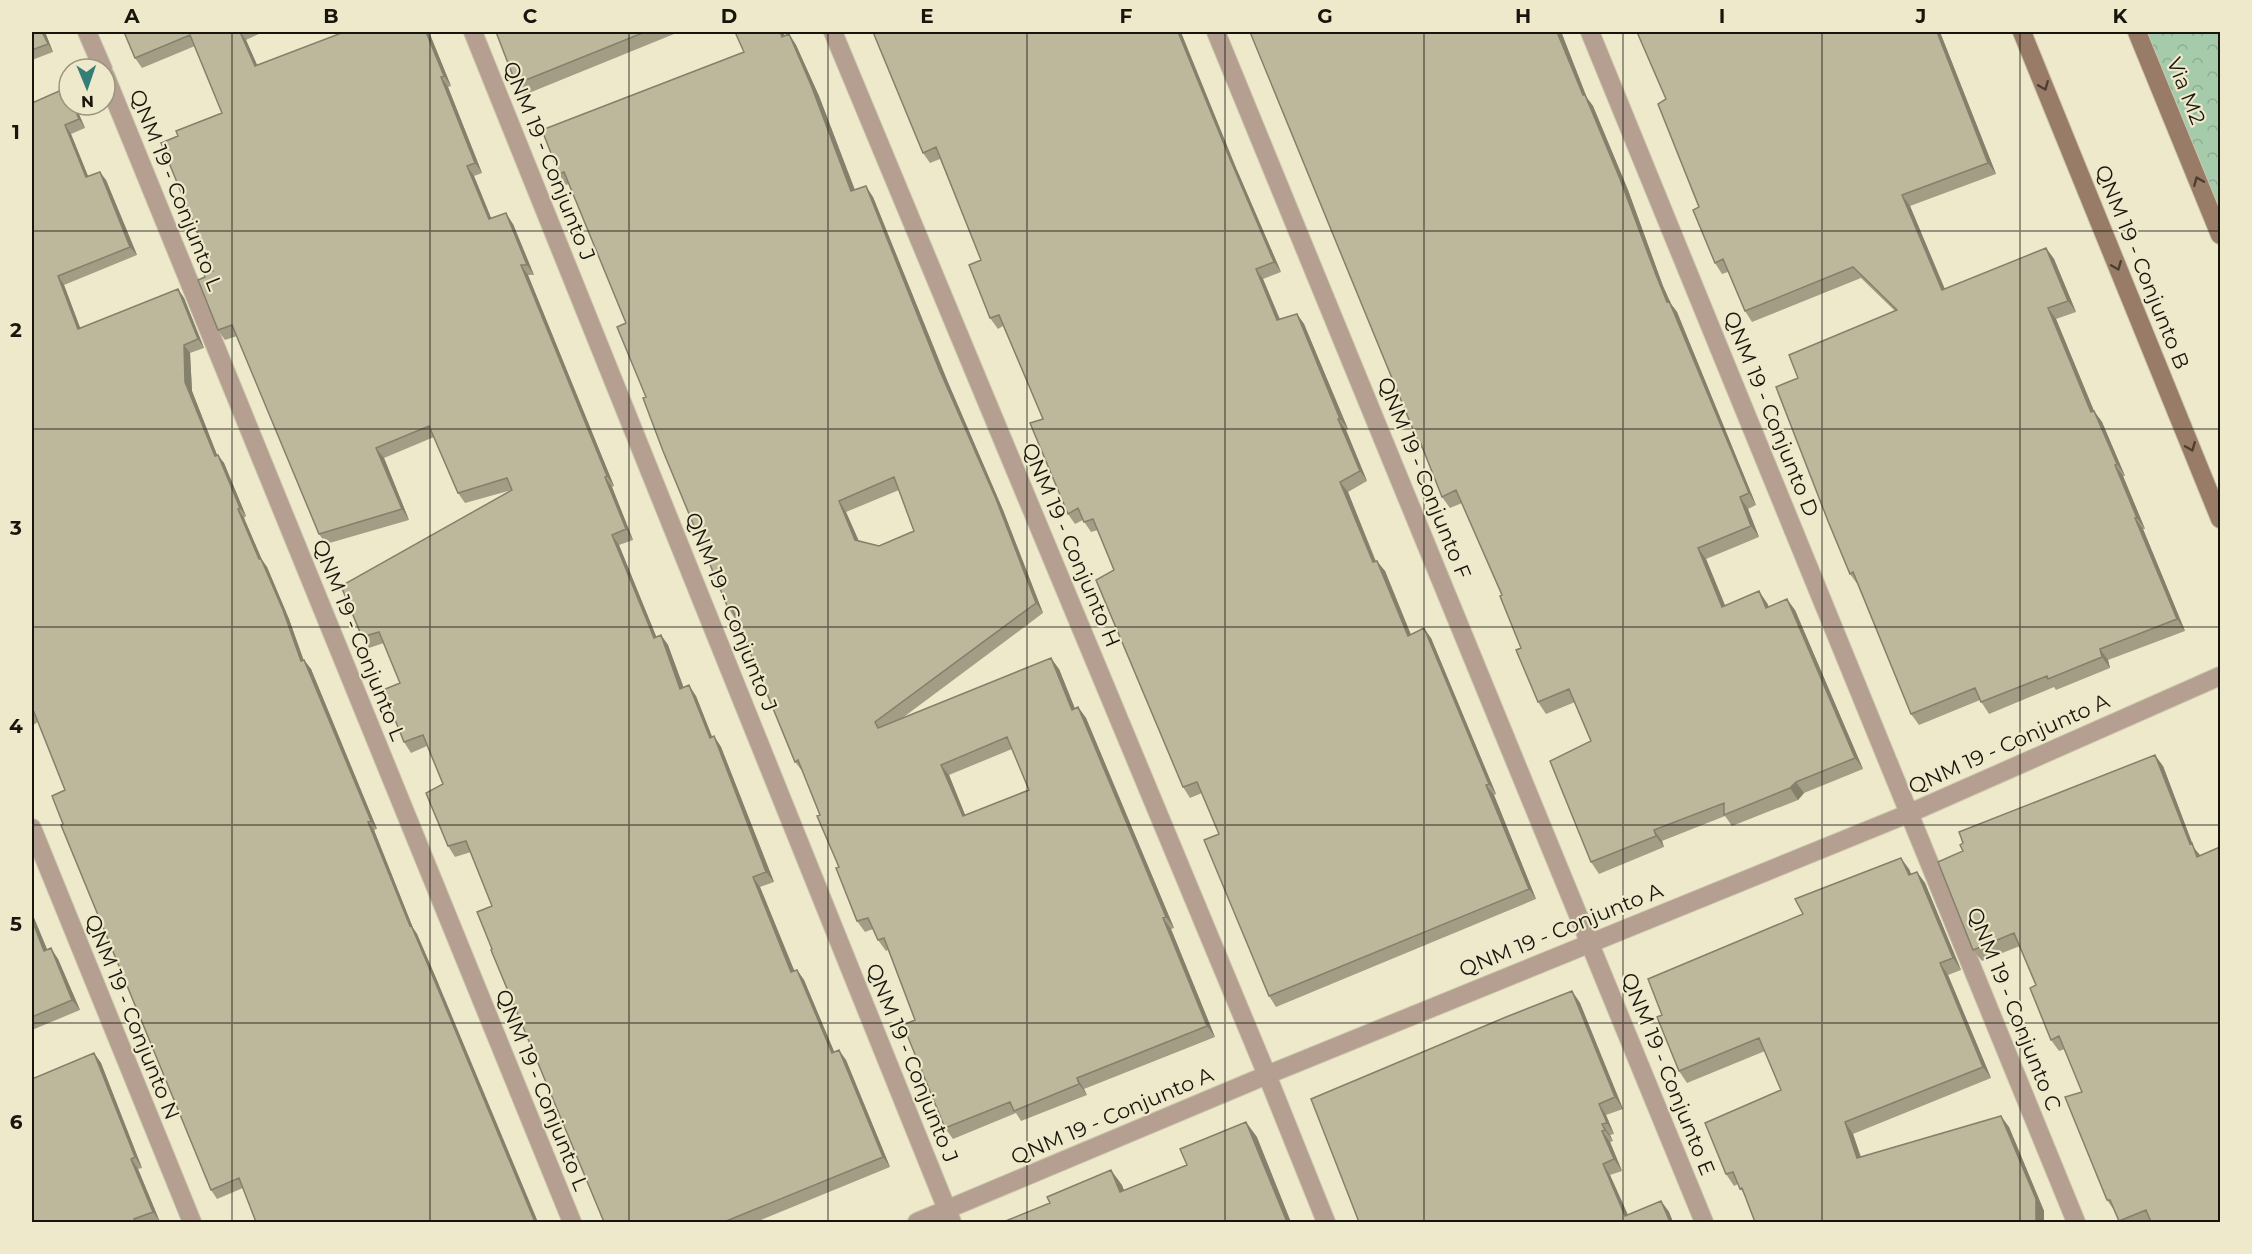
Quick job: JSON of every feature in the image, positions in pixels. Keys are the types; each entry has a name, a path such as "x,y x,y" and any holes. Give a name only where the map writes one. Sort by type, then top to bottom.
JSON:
{"main road":[{"name":"QNM 19 - Conjunto B","path":"2022,32 2220,519"},
{"name":"Via M2","path":"2137,32 2220,235"}],"street":[{"path":"87,32 98,57"},
{"name":"QNM 19 - Conjunto J","path":"473,32 950,1216"},
{"name":"QNM 19 - Conjunto H","path":"833,32 1326,1222"},
{"name":"QNM 19 - Conjunto F","path":"1216,32 1590,942"},
{"name":"QNM 19 - Conjunto D","path":"1590,32 1910,813"},
{"name":"QNM 19 - Conjunto L","path":"117,104 572,1222"},
{"name":"QNM 19 - Conjunto A","path":"917,1222 950,1216 1267,1075 1910,813 2220,676"},
{"name":"QNM 19 - Conjunto C","path":"1910,813 2076,1222"},
{"name":"QNM 19 - Conjunto N","path":"32,828 192,1222"},
{"name":"QNM 19 - Conjunto E","path":"1590,942 1704,1222"}],"green space":[{"path":"2145,32 2220,32 2220,212"}],"building":[{"path":"32,32 42,32 48,44 32,50"},
{"path":"124,32 240,32 255,66 344,32 426,32 475,163 467,166 489,219 506,213 527,265 521,265 607,476 605,477 626,529 612,535 654,638 661,635 680,689 689,685 710,738 714,736 766,872 753,877 791,972 797,970 832,1053 839,1050 883,1157 724,1222 604,1222 477,912 492,906 466,841 448,846 426,793 443,784 423,735 404,742 383,690 400,683 379,632 362,637 341,586 512,490 507,478 458,493 429,426 376,448 402,509 319,534 232,325 218,330 198,280 205,277 204,274 213,271 161,143 178,136 176,131 222,113 190,35 135,58"},
{"path":"496,32 645,32 516,84"},
{"path":"735,32 780,32 782,37 789,34 851,191 866,186 939,369 996,499 1036,603 875,722 878,728 1051,658 1072,710 1078,707 1166,917 1163,918 1207,1026 1077,1078 1079,1084 1014,1111 1010,1102 945,1128 903,1025 915,1020 884,938 878,940 868,918 857,921 798,760 795,762 731,606 728,608 663,451 643,398 646,397 617,327 626,323 564,172 559,174 542,130 744,52","holes":["894,477 914,531 879,546 855,540 839,501","1007,737 1029,790 963,816 941,765"]},
{"path":"873,32 1178,32 1274,262 1256,269 1277,320 1297,314 1360,471 1340,482 1373,562 1377,561 1408,636 1424,628 1489,784 1486,785 1529,889 1269,996 1204,840 1219,834 1197,782 1183,787 1096,580 1114,570 1093,519 1084,522 1078,508 1068,514 1030,423 1043,419 999,315 990,318 969,265 981,260 936,147 923,153"},
{"path":"1250,32 1557,32 1620,179 1667,302 1669,301 1749,493 1740,497 1751,526 1698,548 1722,607 1759,591 1766,608 1787,599 1855,758 1724,815 1724,803 1654,830 1656,836 1591,862 1550,761 1591,741 1569,689 1538,702 1516,650 1521,648 1500,596 1502,595 1456,490 1442,497"},
{"path":"1637,32 1937,32 1988,163 1902,195 1942,290 2046,248 2068,301 2048,308 2091,412 2094,411 2117,464 2115,465 2137,518 2135,518 2177,619 2100,649 2102,657 2048,679 2047,676 1981,702 1975,688 1911,714 1853,572 1850,574 1828,521 1776,387 1798,378 1789,355 1897,310 1853,267 1745,311 1723,259 1715,263 1693,210 1699,207 1658,104 1666,99"},
{"path":"57,92 57,117 78,117 79,119 65,125 86,177 100,172 130,247 58,276 78,329 178,289 198,339 184,345 185,382 215,456 218,455 259,559 261,559 283,610 301,661 304,660 371,821 368,822 410,926 535,1222 256,1222 239,1178 211,1190 61,825 63,824 52,796 65,790 34,712 32,713 32,103"},
{"path":"2155,755 2197,857 2220,847 2220,1222 2151,1222 2146,1210 2119,1221 2110,1200 2107,1200 2065,1097 2082,1092 2059,1036 2051,1040 2030,988 2036,985 2014,933 1973,950 1938,862 1963,851 1959,832"},
{"path":"1901,858 1909,875 1917,872 1953,958 1940,963 1983,1067 1845,1122 1857,1158 2001,1116 2036,1199 2036,1222 1755,1222 1733,1172 1726,1174 1705,1123 1781,1090 1759,1038 1679,1071 1657,1017 1662,1015 1648,979 1803,914 1795,899"},
{"path":"32,920 44,951 51,948 72,1000 32,1017"},
{"path":"1572,991 1615,1097 1599,1104 1607,1123 1602,1124 1605,1130 1602,1131 1614,1159 1603,1164 1625,1216 1661,1201 1670,1222 1359,1222 1311,1099"},
{"path":"94,1053 135,1157 131,1159 153,1212 134,1219 136,1222 32,1222 32,1079"},
{"path":"1246,1122 1287,1222 1003,1222 1050,1203 1047,1197 1111,1170 1120,1192 1187,1165 1180,1149"}]}
